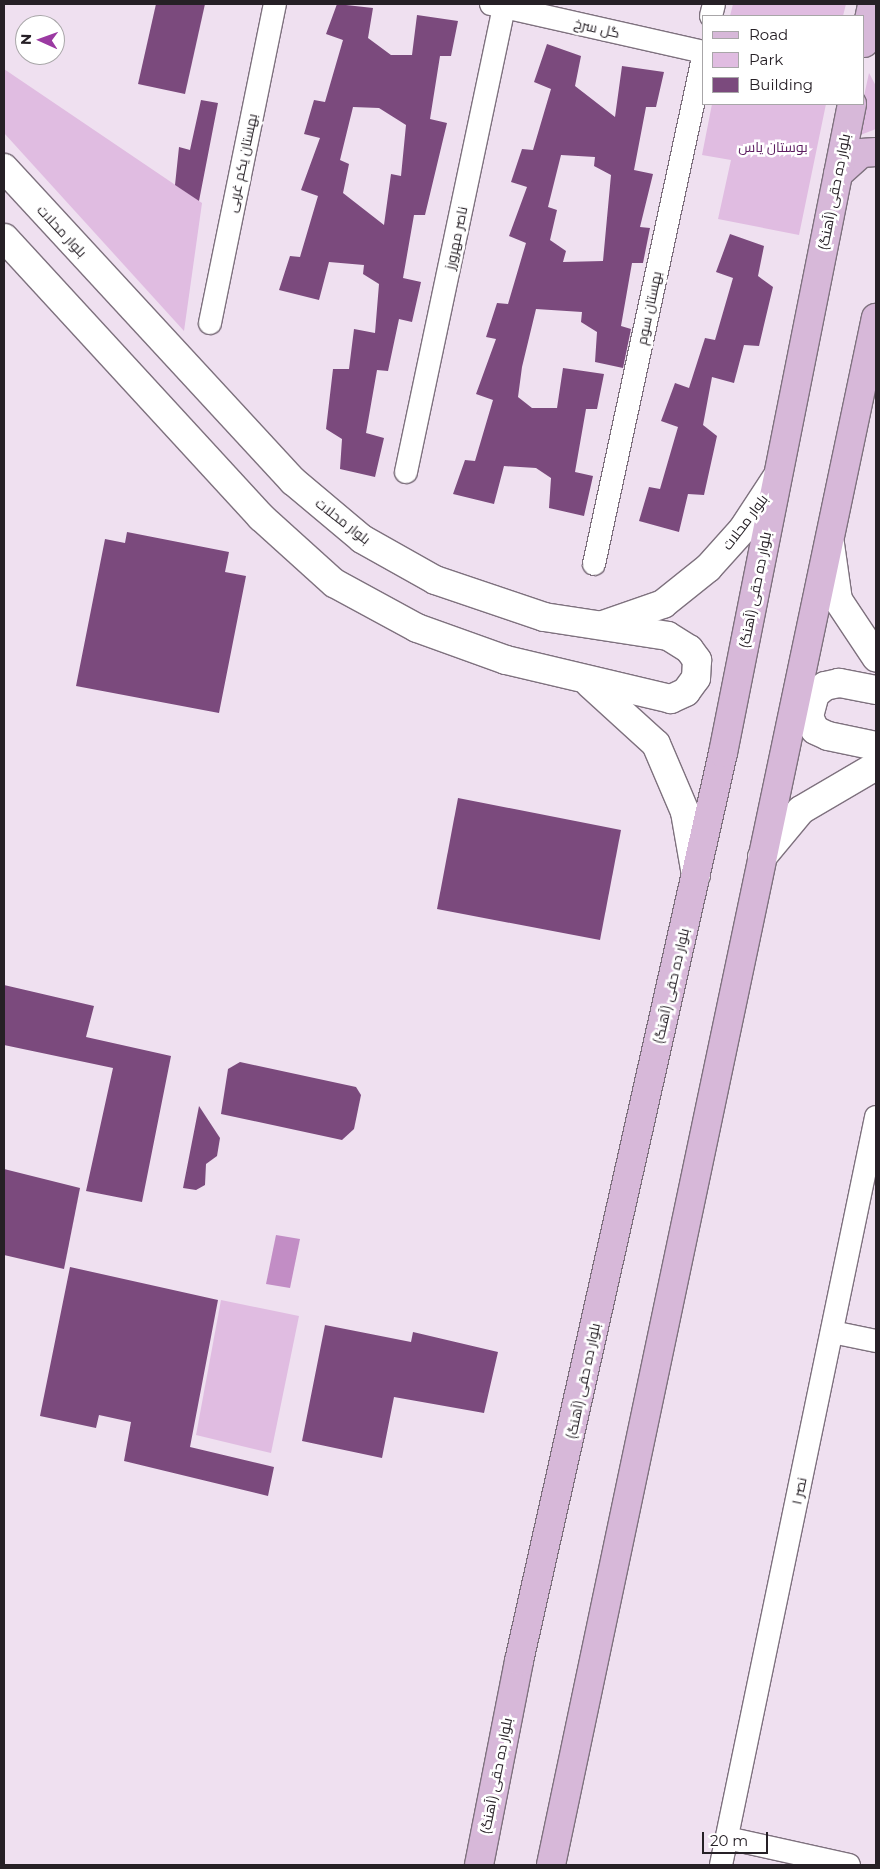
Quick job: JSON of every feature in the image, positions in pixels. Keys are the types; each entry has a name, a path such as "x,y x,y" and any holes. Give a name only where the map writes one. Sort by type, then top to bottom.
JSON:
{"main road":[{"path":"865,38 872,4"},
{"name":"بلوار ده حقی (آهنگ)","path":"479,1865 519,1661 696,875 852,105"},
{"path":"838,174 861,153 876,152"},
{"name":"بلوار محلات","path":"4,168 293,481 362,539 435,580 544,617 598,627 663,604 708,568 743,529 778,477"},
{"path":"4,238 260,517 334,583 416,628 506,660 671,699 686,692 696,678 697,660 689,649 668,636 598,627"},
{"path":"551,1865 876,318"},
{"path":"829,541 838,600 876,657"},
{"path":"585,680 656,744 685,812 696,875"},
{"path":"876,690 839,683 825,686 815,694 809,718 815,730 828,736 876,746"},
{"path":"762,857 801,810 876,766"}],"street":[{"name":"بهستان یکم غربی","path":"210,323 275,4"},
{"name":"گل سرخ","path":"500,5 702,52"},
{"name":"ناصر مهرورز","path":"406,472 500,5"},
{"name":"بهستان سوم","path":"594,564 702,61"},
{"name":"نصر ۱","path":"721,1865 876,1117"},
{"path":"832,1332 876,1341"},
{"path":"727,1838 849,1865"}],"green space":[{"path":"733,4 846,4 843,15 730,15"},
{"path":"4,69 202,203 184,331 4,133"},
{"path":"869,73 876,86 876,129 855,137 862,105 865,105 865,91"},
{"name":"بوستان یاس","path":"712,105 826,105 799,235 718,219 731,160 702,155"},
{"path":"221,1300 299,1316 271,1453 196,1435"}],"shaded area":[{"path":"276,1235 300,1239 290,1288 266,1284"}],"building":[{"path":"156,4 205,4 185,94 138,84"},
{"path":"337,4 373,8 368,38 391,55 412,55 417,15 458,21 451,56 440,56 430,119 447,123 425,215 414,215 403,278 421,282 412,322 399,319 388,371 377,370 366,433 384,438 375,477 340,469 342,439 326,429 333,369 349,369 354,329 375,333 379,284 363,274 364,265 329,262 319,300 279,290 290,256 300,257 318,196 301,190 320,138 304,134 314,100 325,102 343,40 326,34","holes":["353,107 379,108 406,125 401,176 391,174 384,225 343,193 349,164 340,160"]},
{"path":"547,44 581,56 575,86 615,117 622,66 664,72 656,107 646,107 634,170 653,174 640,227 650,228 643,263 632,263 621,326 631,329 623,368 595,362 597,332 581,322 582,312 536,309 522,367 518,397 532,408 557,408 563,368 604,374 597,409 586,409 575,472 593,476 584,516 549,508 551,478 536,468 504,466 494,504 453,494 465,460 475,461 493,400 476,394 496,339 486,337 497,303 508,304 526,243 509,236 527,187 511,182 522,149 533,150 551,89 534,82","holes":["561,155 595,157 594,166 611,175 603,261 563,262 566,251 550,240 557,210 548,207"]},
{"path":"201,100 218,103 199,201 175,185 179,147 190,150"},
{"path":"730,234 764,246 758,276 773,287 759,346 744,345 734,383 712,377 703,425 717,436 704,495 688,494 679,532 639,521 649,487 660,489 678,427 661,421 675,383 689,388 705,338 715,340 733,278 716,272"},
{"path":"127,532 229,552 225,572 246,576 219,713 76,686 105,539 125,543"},
{"path":"458,798 621,830 600,940 437,909"},
{"path":"4,985 94,1006 86,1037 171,1056 142,1202 86,1191 113,1068 4,1045"},
{"path":"240,1062 356,1087 361,1095 354,1129 342,1140 221,1114 228,1069"},
{"path":"199,1106 220,1138 217,1156 206,1164 205,1185 196,1190 183,1188"},
{"path":"4,1169 80,1188 64,1269 4,1255"},
{"path":"70,1267 218,1300 190,1447 274,1467 268,1496 124,1461 131,1422 99,1415 96,1428 40,1416"},
{"path":"325,1325 411,1342 413,1332 498,1352 484,1413 394,1397 382,1458 302,1441"}]}
